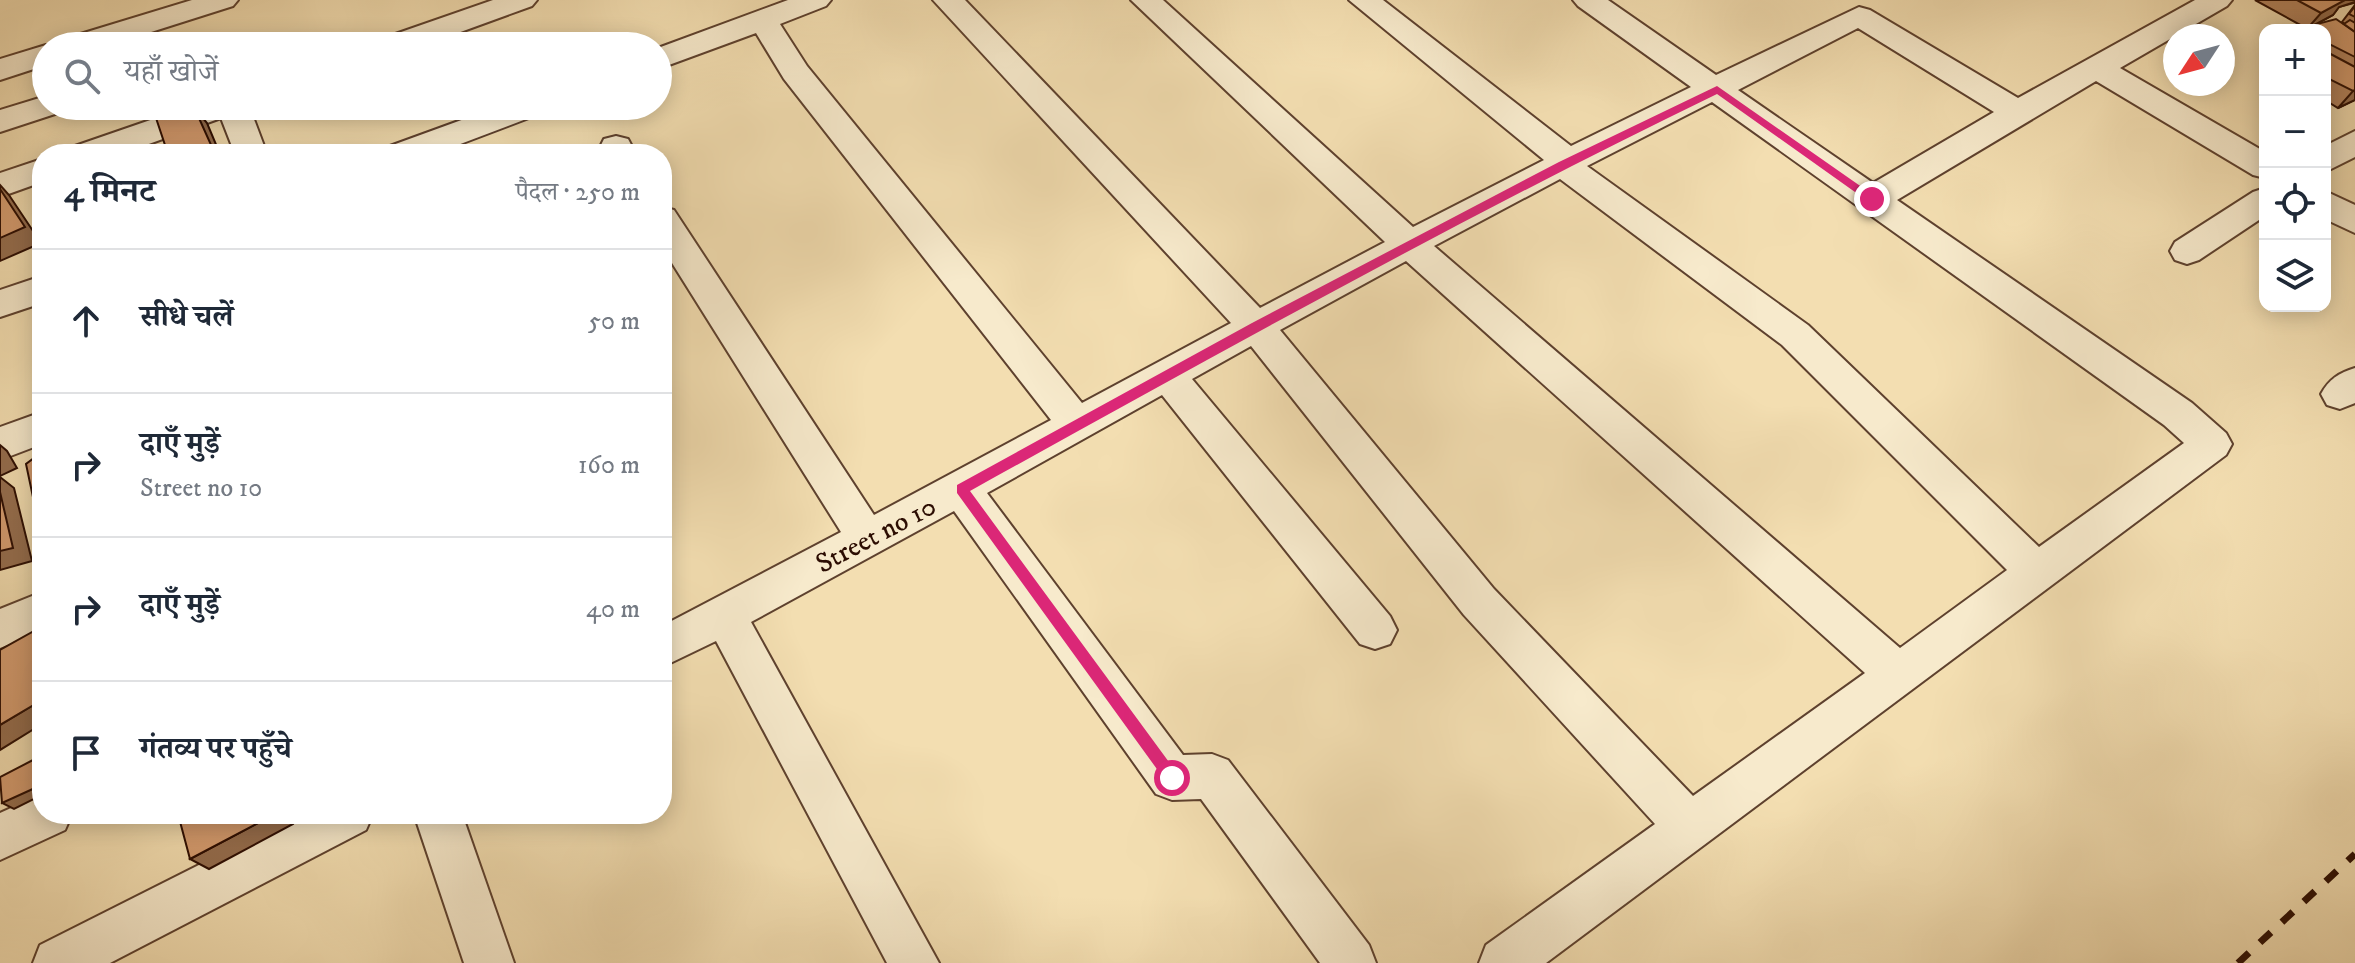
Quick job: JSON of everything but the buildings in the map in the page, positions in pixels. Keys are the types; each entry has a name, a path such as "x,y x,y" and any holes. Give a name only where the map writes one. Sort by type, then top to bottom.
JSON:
{"street":[{"path":"120,32 223,0"},
{"path":"432,32 522,0"},
{"path":"672,54 816,0"},
{"path":"948,0 1256,327 1479,602 1690,827"},
{"path":"1146,0 1410,245 1898,674"},
{"path":"1364,0 1558,151 1562,164 1795,335 2037,572"},
{"path":"1504,963 2212,444 2178,414 1588,0"},
{"path":"1872,199 2018,112 2217,0"},
{"name":"Street no 10","path":"672,643 1562,164 1717,90 1846,8 2018,112"},
{"path":"763,20 795,72 1078,426"},
{"path":"0,70 32,60"},
{"path":"2097,68 2259,163"},
{"path":"0,121 32,111"},
{"path":"115,144 183,120"},
{"path":"238,120 247,144"},
{"path":"429,144 493,120"},
{"path":"2331,157 2355,142"},
{"path":"0,185 32,174"},
{"path":"2187,251 2259,204"},
{"path":"2331,207 2355,221"},
{"path":"672,235 868,540"},
{"path":"0,304 32,293"},
{"path":"1168,376 1375,630"},
{"path":"0,444 32,431"},
{"path":"961,489 1172,778 1212,776 1351,963"},
{"path":"0,629 32,615"},
{"path":"725,615 914,963"},
{"path":"0,837 32,822"},
{"path":"58,963 329,824"},
{"path":"441,824 489,963"}],"railway":[{"path":"2238,963 2355,854"}],"route":[{"path":"1172,778 961,489 1562,164 1717,90 1872,199"}]}
